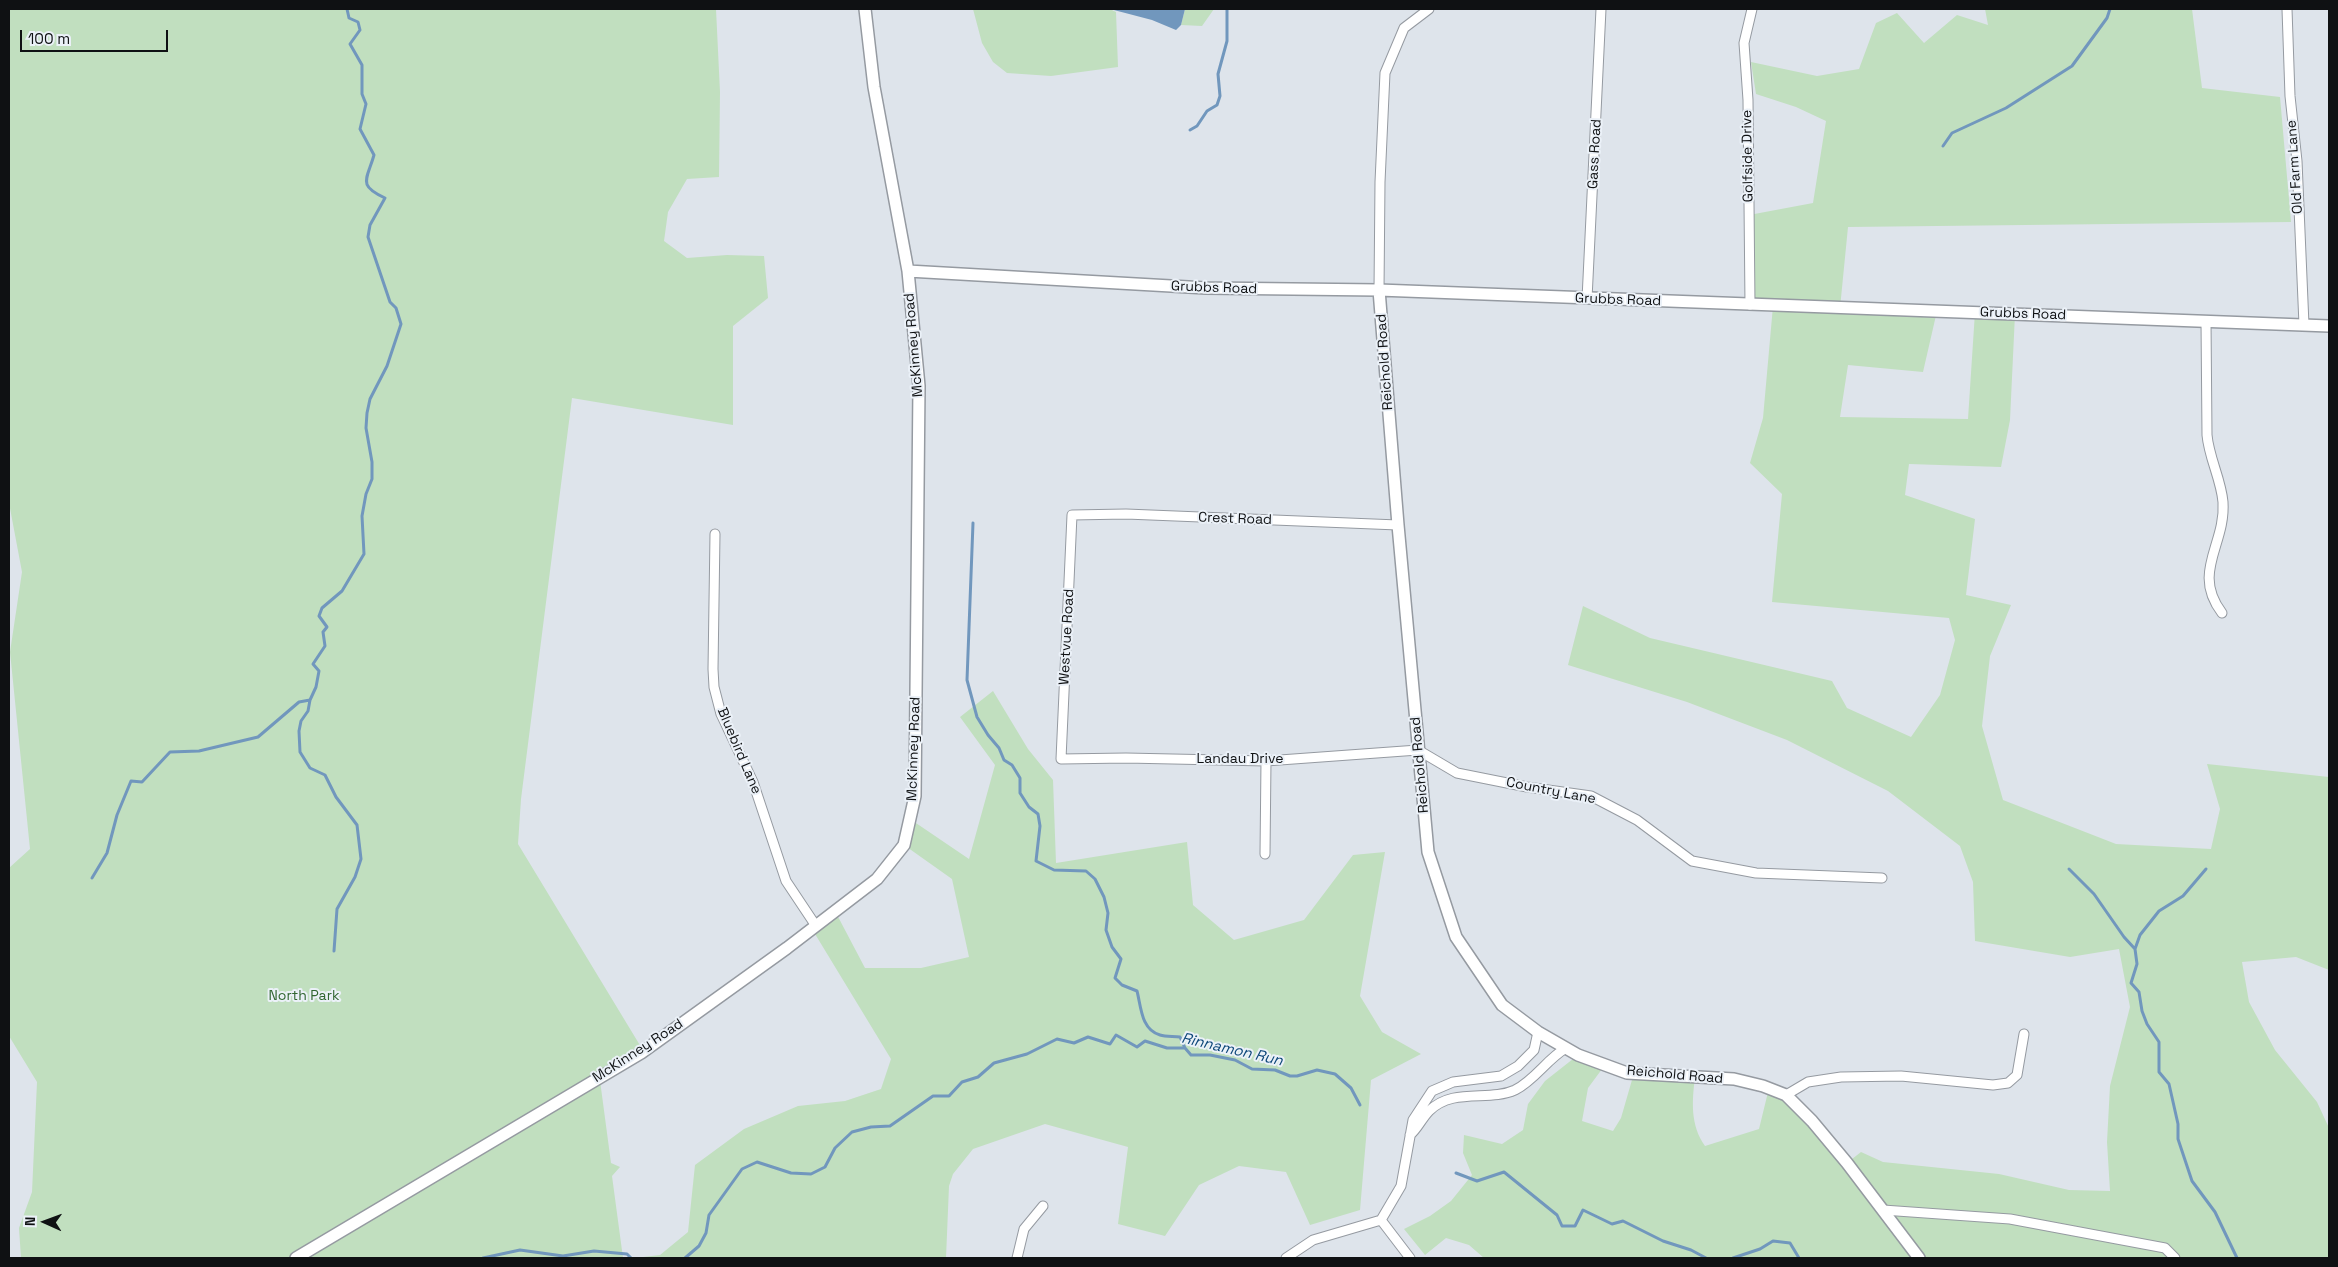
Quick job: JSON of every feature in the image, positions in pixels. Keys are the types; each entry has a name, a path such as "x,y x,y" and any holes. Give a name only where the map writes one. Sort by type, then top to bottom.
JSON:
{"street":[{"name":"McKinney Road","path":"296,1258 641,1053 816,926 878,878 904,845 915,796 919,386 908,271 874,87 864,9"},
{"name":"Reichold Road","path":"1429,9 1404,28 1385,73 1380,182 1380,290 1398,525 1428,852 1456,936 1502,1005 1538,1032 1586,1058 1627,1073 1734,1079 1763,1086 1786,1095 1812,1121 1919,1258"},
{"name":"Gass Road","path":"1587,299 1601,9"},
{"name":"Golfside Drive","path":"1750,305 1748,100 1744,43 1752,9"},
{"name":"Old Farm Lane","path":"2287,9 2290,96 2297,161 2304,325"},
{"name":"Grubbs Road","path":"908,271 1206,288 1380,290 2329,326"},
{"path":"2206,321 2208,451 2220,488 2223,507 2220,529 2209,567 2209,583 2215,604 2222,613"},
{"name":"Crest Road","path":"1072,515 1126,514 1398,525"},
{"name":"Westvue Road","path":"1061,759 1072,515"},
{"name":"Bluebird Lane","path":"715,534 713,669 721,714 753,782 786,881 816,926"},
{"name":"Landau Drive","path":"1061,759 1126,758 1266,761 1418,750"},
{"name":"Country Lane","path":"1418,750 1457,773 1527,787 1591,796 1637,820 1692,860 1756,873 1882,878"},
{"path":"1265,854 1266,761"},
{"path":"1286,1258 1313,1240 1381,1220 1402,1186 1413,1120 1432,1091 1453,1082 1505,1074 1518,1066 1534,1050 1538,1032"},
{"path":"1786,1095 1808,1082 1841,1077 1902,1076 1993,1085 2008,1083 2017,1075 2024,1034"},
{"path":"1410,1135 1420,1126 1429,1111 1445,1101 1470,1094 1494,1094 1514,1090 1532,1079 1547,1063 1566,1048"},
{"path":"1017,1258 1024,1229 1043,1206"},
{"path":"1883,1210 2010,1219 2165,1248 2175,1258"},
{"path":"1381,1220 1410,1258"}],"green space":[{"name":"North Park","path":"9,9 716,9 720,92 719,177 687,179 668,212 664,241 687,258 727,255 764,256 768,298 733,326 733,425 572,398 521,799 518,844 641,1047 599,1073 611,1163 620,1167 612,1176 623,1258 21,1258 19,1228 32,1192 37,1082 9,1036 9,868 30,849 10,652 22,572 9,503"},
{"path":"973,9 1110,9 1116,12 1118,67 1051,76 1007,73 993,62 982,43"},
{"path":"1185,9 1214,9 1202,26 1181,25"},
{"path":"1985,9 2192,9 2202,88 2280,97 2291,222 1848,227 1840,308 1937,311 1923,372 1848,365 1840,417 1968,419 1975,312 2015,314 2010,420 2001,467 1909,464 1905,495 1975,519 1966,595 2011,605 1990,656 1982,726 2003,800 2116,844 2211,849 2220,809 2207,764 2329,777 2329,970 2296,957 2242,962 2249,1002 2275,1050 2317,1102 2329,1128 2329,1258 1484,1258 1469,1245 1446,1238 1425,1255 1404,1229 1430,1216 1451,1201 1472,1175 1463,1153 1464,1135 1502,1144 1523,1130 1528,1104 1545,1081 1578,1055 1605,1065 1588,1088 1582,1121 1613,1131 1621,1118 1634,1073 1695,1077 1693,1095 1694,1121 1705,1146 1759,1129 1769,1088 1786,1095 1847,1163 1861,1152 1883,1162 1999,1174 2069,1190 2110,1191 2107,1142 2110,1086 2130,1007 2119,949 2070,957 1975,941 1973,882 1960,846 1888,791 1787,740 1687,702 1568,665 1583,606 1650,638 1832,681 1847,708 1911,737 1940,695 1955,640 1949,618 1772,602 1782,494 1750,463 1763,418 1773,306 1750,305 1749,215 1813,203 1826,121 1796,107 1756,94 1751,62 1817,76 1859,69 1876,23 1897,13 1924,43 1957,15 1988,25"},
{"path":"993,691 1028,749 1053,780 1056,863 1187,842 1193,905 1234,940 1304,920 1353,855 1385,852 1360,996 1382,1032 1421,1054 1371,1080 1360,1210 1310,1225 1286,1172 1239,1166 1199,1185 1165,1236 1118,1224 1128,1147 1045,1124 973,1149 953,1174 949,1186 946,1258 635,1258 660,1255 688,1232 695,1165 744,1129 798,1106 845,1101 881,1089 891,1059 812,929 835,911 865,968 921,968 969,957 952,879 904,845 910,819 969,859 995,765 960,717"}],"water":[{"path":"1110,9 1185,9 1181,25 1176,30 1152,20"}],"waterway":[{"path":"334,951 337,909 355,877 361,859 357,825 336,797 325,775 310,768 300,752 299,731 301,721 308,711 310,700 316,687 319,671 313,664 325,646 323,632 327,627 319,616 322,608 342,591 364,554 362,516 366,494 372,479 372,462 366,428 367,413 370,399 387,366 401,324 396,308 390,302 368,237 370,225 385,198 370,189 366,181 374,155 360,129 366,104 362,94 362,65 350,44 360,30 358,22 349,18 347,9"},
{"path":"1190,130 1197,126 1207,111 1217,105 1220,96 1218,74 1227,41 1227,9"},
{"path":"1943,146 1952,133 2006,108 2072,66 2107,18 2110,9"},
{"path":"973,523 967,680 977,717 999,748 1004,760 1012,765 1020,778 1020,793 1029,807 1038,814 1040,826 1036,861 1054,870 1086,871 1095,879 1104,897 1108,913 1106,930 1112,947 1121,959 1115,978 1122,985 1137,991 1143,1017 1149,1028 1160,1035 1180,1037 1185,1048"},
{"path":"92,878 107,853 117,815 131,781 142,782 170,752 199,751 258,737 299,702 310,700"},
{"path":"2069,869 2094,894 2124,937 2135,949"},
{"path":"2206,869 2183,896 2159,911 2140,935 2135,949 2137,964 2131,983 2139,992 2142,1011 2147,1024 2159,1042 2159,1072 2169,1084 2178,1124 2178,1139 2192,1181 2215,1212 2237,1258"},
{"name":"Rinnamon Run","path":"685,1258 699,1246 706,1233 709,1215 742,1169 757,1162 791,1173 811,1174 825,1167 835,1148 852,1132 871,1127 890,1126 933,1096 949,1096 962,1082 978,1077 994,1063 1027,1054 1057,1039 1074,1043 1088,1037 1110,1044 1116,1035 1137,1047 1145,1041 1167,1048 1185,1048 1191,1055 1210,1055 1235,1060 1252,1069 1275,1070 1290,1076 1297,1076 1317,1070 1335,1074 1351,1088 1360,1105"},
{"path":"1456,1173 1477,1181 1504,1172 1557,1215 1562,1226 1575,1226 1583,1210 1612,1224 1623,1221 1663,1241 1691,1250 1706,1258"},
{"path":"1733,1258 1760,1249 1773,1241 1790,1243 1799,1258"},
{"name":"Rinnamon Run","path":"483,1258 520,1250 563,1256 594,1251 627,1254 631,1258"}]}
